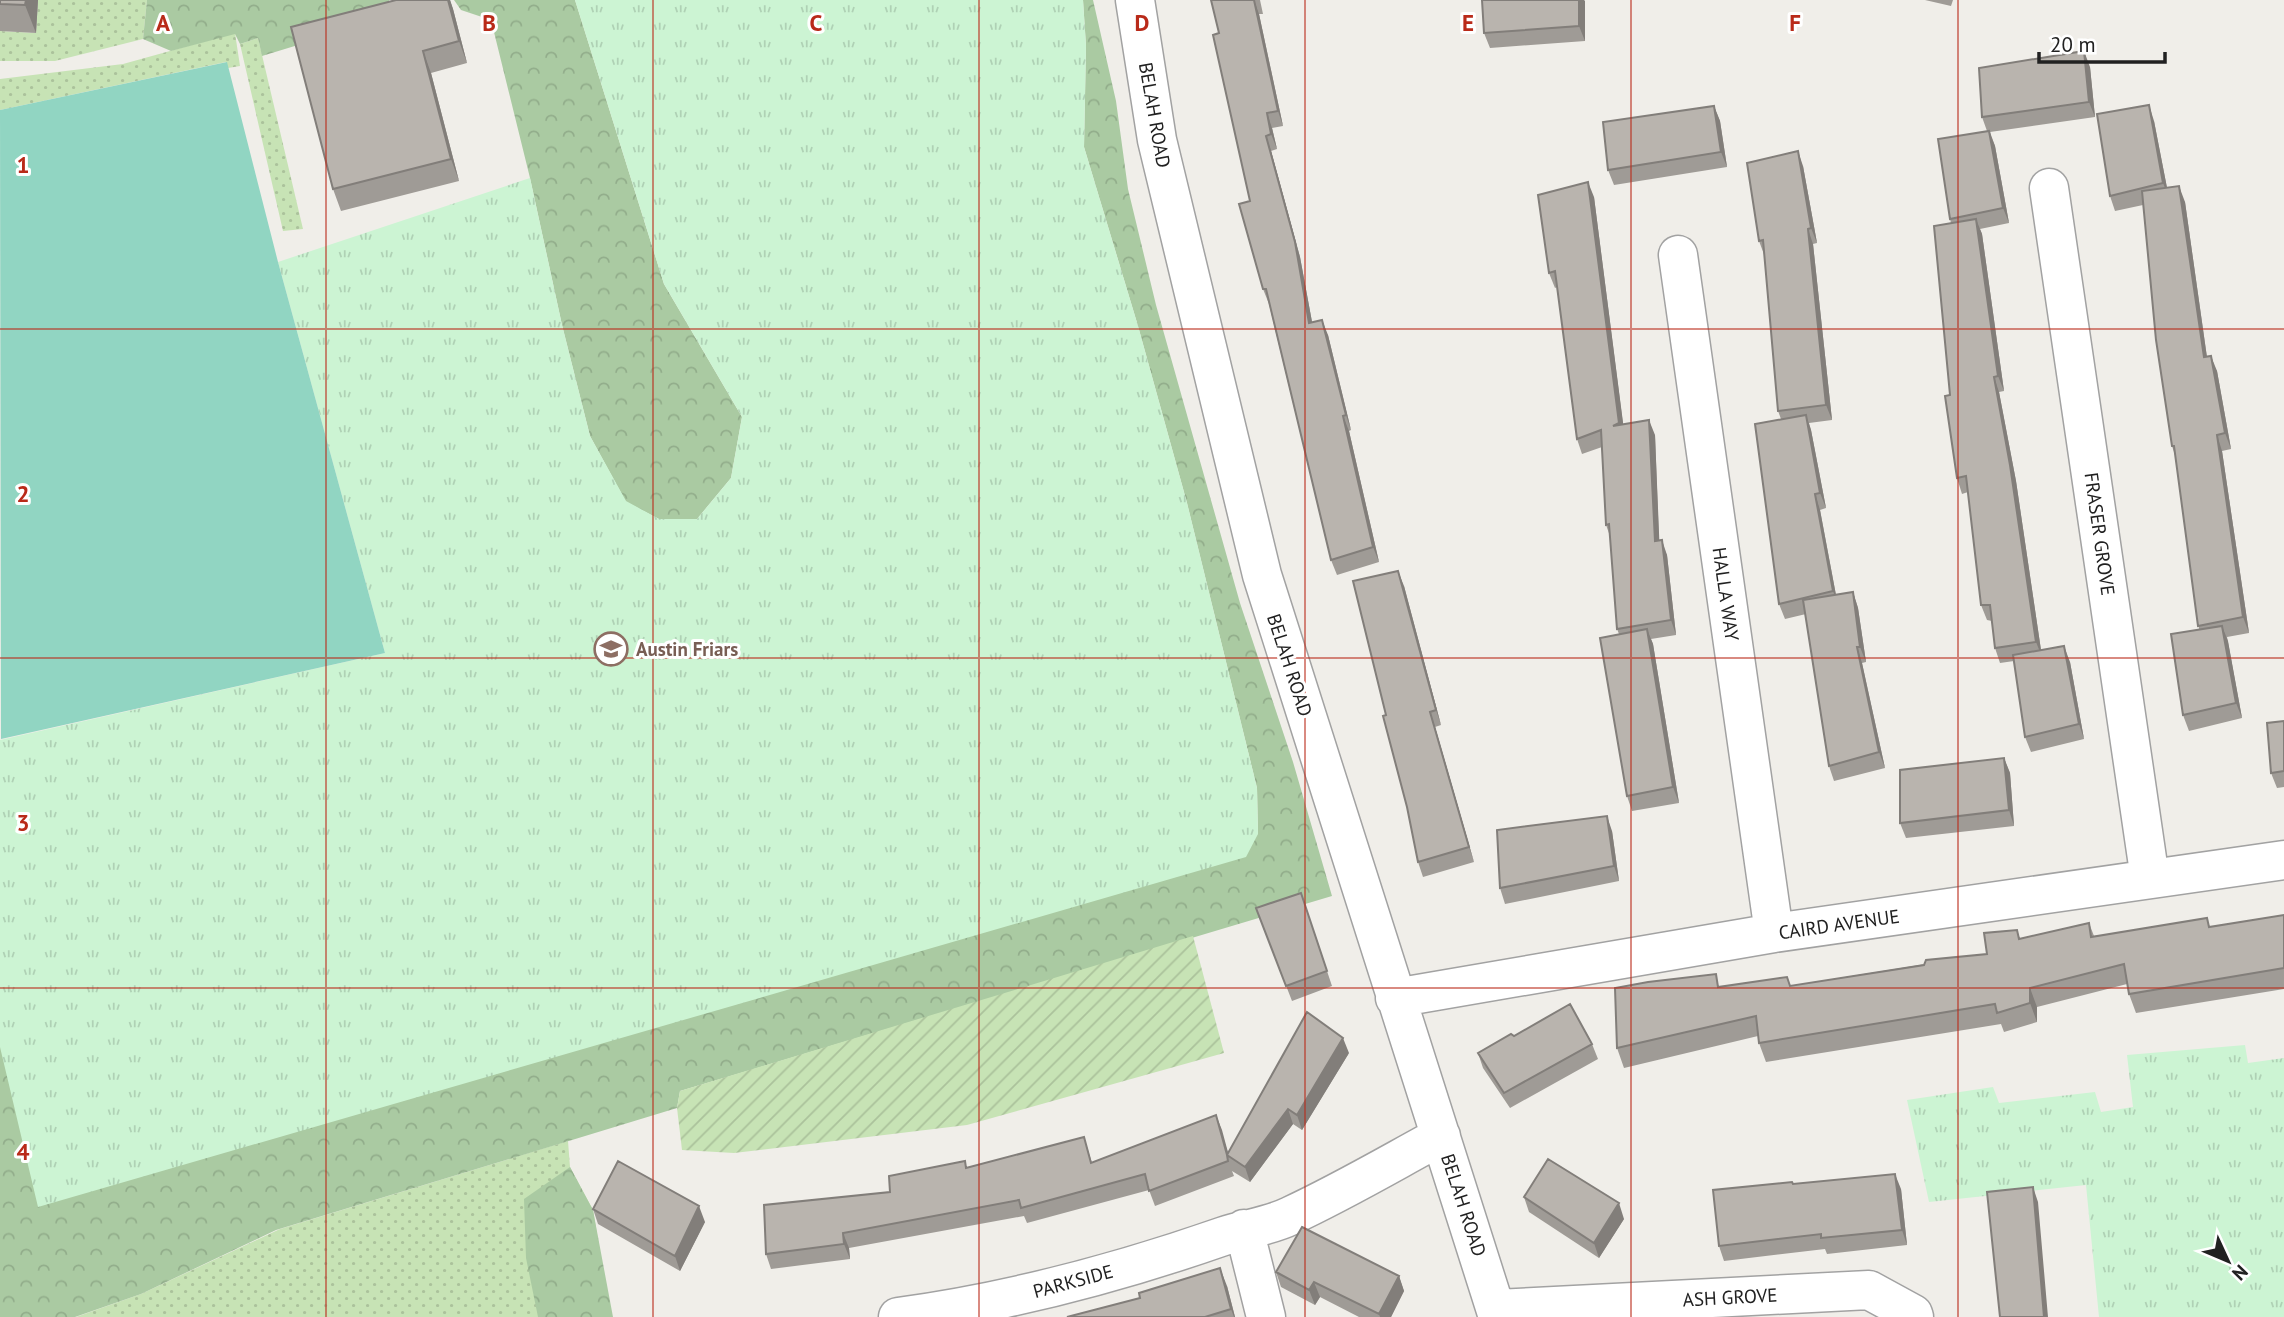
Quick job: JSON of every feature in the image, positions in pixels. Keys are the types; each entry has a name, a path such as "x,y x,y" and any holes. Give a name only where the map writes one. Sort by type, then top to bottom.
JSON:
{"street":[{"name":"BELAH ROAD","path":"1135,0 1157,140 1262,575 1497,1313"},
{"name":"FRASER GROVE","path":"2049,188 2150,879"},
{"name":"HALLA WAY","path":"1678,255 1774,933"},
{"name":"CAIRD AVENUE","path":"1395,998 1774,933 2284,860"},
{"name":"PARKSIDE","path":"898,1317 1048,1289 1287,1218 1441,1136"},
{"path":"1244,1229 1266,1317"},
{"name":"ASH GROVE","path":"1497,1313 1869,1290 1894,1302 1914,1317"}],"green space":[{"path":"38,0 147,0 143,39 55,61 0,61 0,31 36,33"},
{"path":"147,0 389,0 393,16 262,56 258,38 240,44 235,34 171,51 143,39"},
{"path":"454,0 575,0 664,284 742,417 731,478 697,519 659,519 626,502 590,436 491,20 461,10"},
{"name":"Austin Friars","path":"575,0 1083,0 1086,46 1084,147 1138,326 1187,503 1257,788 1258,834 1246,857 38,1207 0,1047 0,740 385,653 278,262 530,178 562,325 590,436 626,501 659,519 697,519 731,478 742,417 664,284"},
{"path":"1083,0 1093,0 1116,101 1128,189 1156,305 1240,603 1293,762 1332,896 680,1091 677,1108 276,1230 141,1294 75,1317 0,1317 0,1046 1258,834 1257,788 1187,503 1138,326 1084,147 1086,46"},
{"path":"235,33 240,66 228,68 226,62 0,110 0,79 123,64"},
{"path":"258,38 303,229 283,231 240,44"},
{"path":"227,62 278,262 385,653 1,739 0,110"},
{"path":"1193,936 1224,1053 967,1125 734,1153 682,1150 677,1108 680,1091"},
{"path":"2245,1045 2248,1063 2284,1058 2284,1317 2099,1317 2086,1185 1929,1202 1907,1100 1993,1087 1999,1103 2095,1092 2101,1112 2133,1107 2127,1055"},
{"path":"568,1141 570,1167 593,1210 611,1317 76,1317 141,1294 280,1229"},
{"path":"570,1167 593,1210 613,1317 538,1317 526,1258 524,1199"}],"building":[{"path":"0,0 26,0 25,5 0,4"},
{"path":"396,0 448,0 459,41 423,51 451,159 333,189 291,27"},
{"path":"1211,0 1254,0 1278,111 1267,113 1271,134 1266,136 1295,242 1309,323 1322,320 1346,415 1343,416 1373,547 1331,560 1266,289 1263,289 1239,204 1250,201 1213,35 1219,33"},
{"path":"1482,0 1579,0 1579,26 1484,33"},
{"path":"2084,51 2089,102 1982,117 1979,68"},
{"path":"2149,105 2163,183 2110,196 2097,114"},
{"path":"1714,106 1721,152 1608,170 1603,122"},
{"path":"1989,131 2003,208 1950,219 1938,139"},
{"path":"1798,151 1811,228 1808,229 1826,405 1778,411 1763,240 1759,241 1747,163"},
{"path":"1588,182 1619,423 1613,426 1649,420 1655,541 1662,540 1671,620 1617,629 1609,524 1606,525 1601,430 1577,439 1555,271 1549,273 1538,195"},
{"path":"2179,186 2204,357 2211,356 2225,433 2217,435 2243,617 2198,626 2174,446 2156,340 2142,191"},
{"path":"1976,219 1998,376 1994,377 2036,642 1995,648 1990,605 1981,605 1966,476 1957,478 1945,396 1950,395 1934,226"},
{"path":"1806,415 1820,493 1815,494 1833,591 1779,604 1755,424"},
{"path":"1398,571 1436,710 1430,712 1469,847 1418,862 1353,581"},
{"path":"1853,592 1860,647 1857,647 1879,752 1829,766 1803,600"},
{"path":"2222,626 2236,703 2183,715 2171,634"},
{"path":"1647,629 1673,787 1627,796 1600,638"},
{"path":"2064,646 2079,724 2025,737 2013,655"},
{"path":"2284,721 2284,771 2271,773 2267,723"},
{"path":"2004,758 2009,810 1900,823 1900,770"},
{"path":"1607,816 1614,866 1500,888 1497,830"},
{"path":"1301,893 1327,971 1286,986 1256,908"},
{"path":"2284,915 2284,968 2129,994 2124,964 2030,988 2030,1003 1997,1013 1995,1004 1759,1043 1756,1016 1617,1048 1615,988 1716,974 1718,987 1787,977 1790,986 1924,965 1926,960 1987,954 1984,933 2017,930 2019,939 2089,923 2091,937 2207,918 2209,927"},
{"path":"1570,1004 1592,1044 1504,1093 1478,1053"},
{"path":"1307,1012 1343,1038 1297,1115 1288,1109 1245,1167 1227,1155"},
{"path":"1216,1115 1228,1161 1149,1191 1145,1174 1021,1208 1019,1200 843,1233 844,1244 766,1254 764,1205 890,1192 889,1176 965,1161 966,1168 1084,1137 1091,1163"},
{"path":"1548,1159 1619,1203 1594,1243 1524,1197"},
{"path":"618,1161 699,1206 675,1256 593,1209"},
{"path":"1895,1174 1902,1230 1821,1238 1821,1234 1719,1246 1713,1190"},
{"path":"2033,1187 2044,1317 2000,1317 1987,1192"},
{"path":"1302,1227 1399,1276 1379,1314 1314,1282 1309,1290 1276,1272"},
{"path":"1220,1268 1231,1309 1205,1317 1067,1317 1140,1298 1139,1293"}],"place":[{"name":"Austin Friars","path":"611,649"}]}
